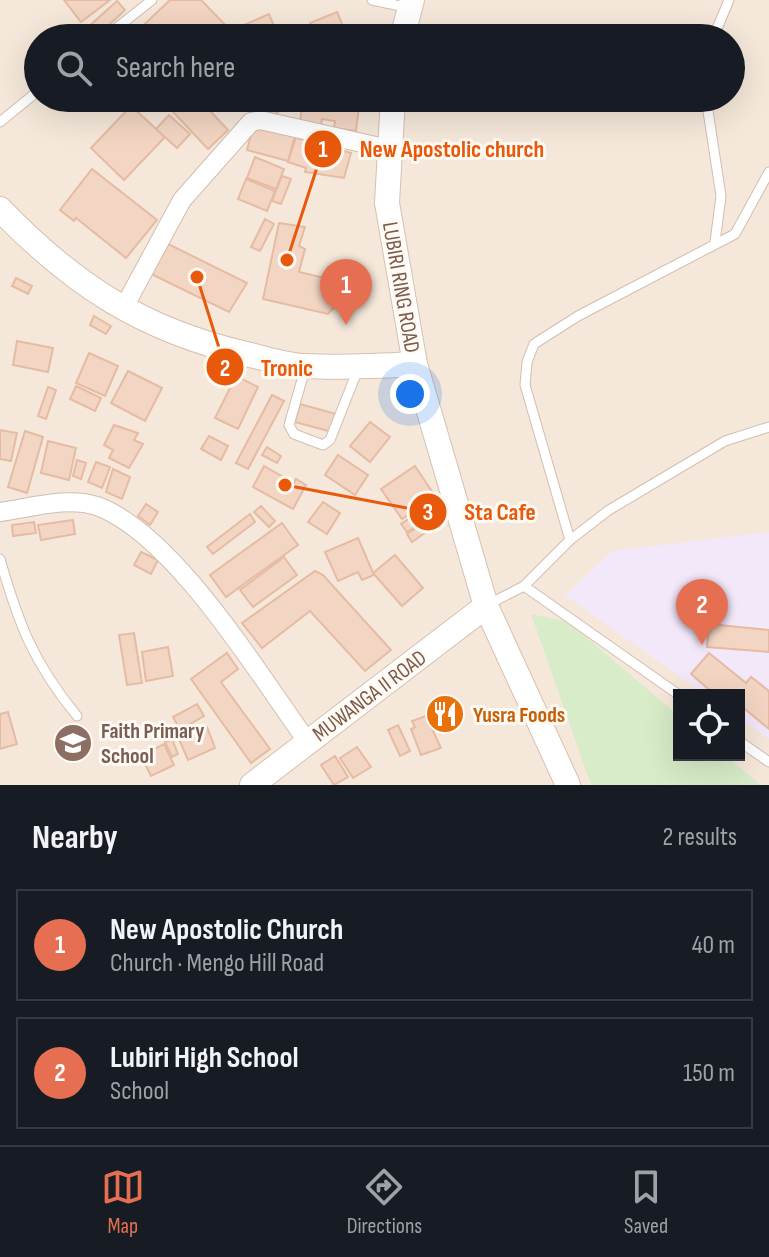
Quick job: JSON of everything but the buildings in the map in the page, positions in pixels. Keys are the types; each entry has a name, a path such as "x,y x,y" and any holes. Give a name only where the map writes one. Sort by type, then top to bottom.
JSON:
{"main road":[{"path":"406,24 411,4"},
{"name":"LUBIRI RING ROAD","path":"392,112 387,203 415,364 486,606 568,785"},
{"path":"0,209 43,254 91,290 152,325 195,341 306,366 415,364"},
{"name":"MUWANGA II ROAD","path":"252,785 486,606"}],"street":[{"path":"123,309 182,200 251,122 260,120 389,149"},
{"path":"0,512 64,502 96,506 118,517 159,550 202,596 307,741"}],"lane":[{"path":"122,24 152,0"},
{"path":"372,0 411,4"},
{"path":"719,24 729,0"},
{"path":"0,122 24,102"},
{"path":"708,112 721,196 715,242"},
{"path":"570,540 525,385 527,362 534,344 578,316 735,234 769,172"},
{"path":"306,366 289,425 294,434 323,445 330,440 359,366"},
{"path":"486,606 524,586 570,540 609,510 725,441 769,427"},
{"path":"0,559 21,631 48,680 77,716"},
{"path":"524,586 673,691"},
{"path":"745,745 769,762"}],"shaded area":[{"path":"0,0 769,0 769,785 0,785"},
{"path":"769,532 769,739 745,722 745,689 698,689 565,595 612,551"}],"green space":[{"path":"531,614 568,622 673,711 673,761 732,761 761,785 591,785"}],"place":[{"name":"New Apostolic church","path":"287,260"},
{"name":"Tronic","path":"197,277"},
{"name":"New Apostolic Church","path":"346,325"},
{"name":"Sta Cafe","path":"285,485"},
{"name":"Lubiri High School","path":"702,645"},
{"name":"Yusra Foods","path":"445,714"},
{"name":"Faith Primary School","path":"73,743"}]}
